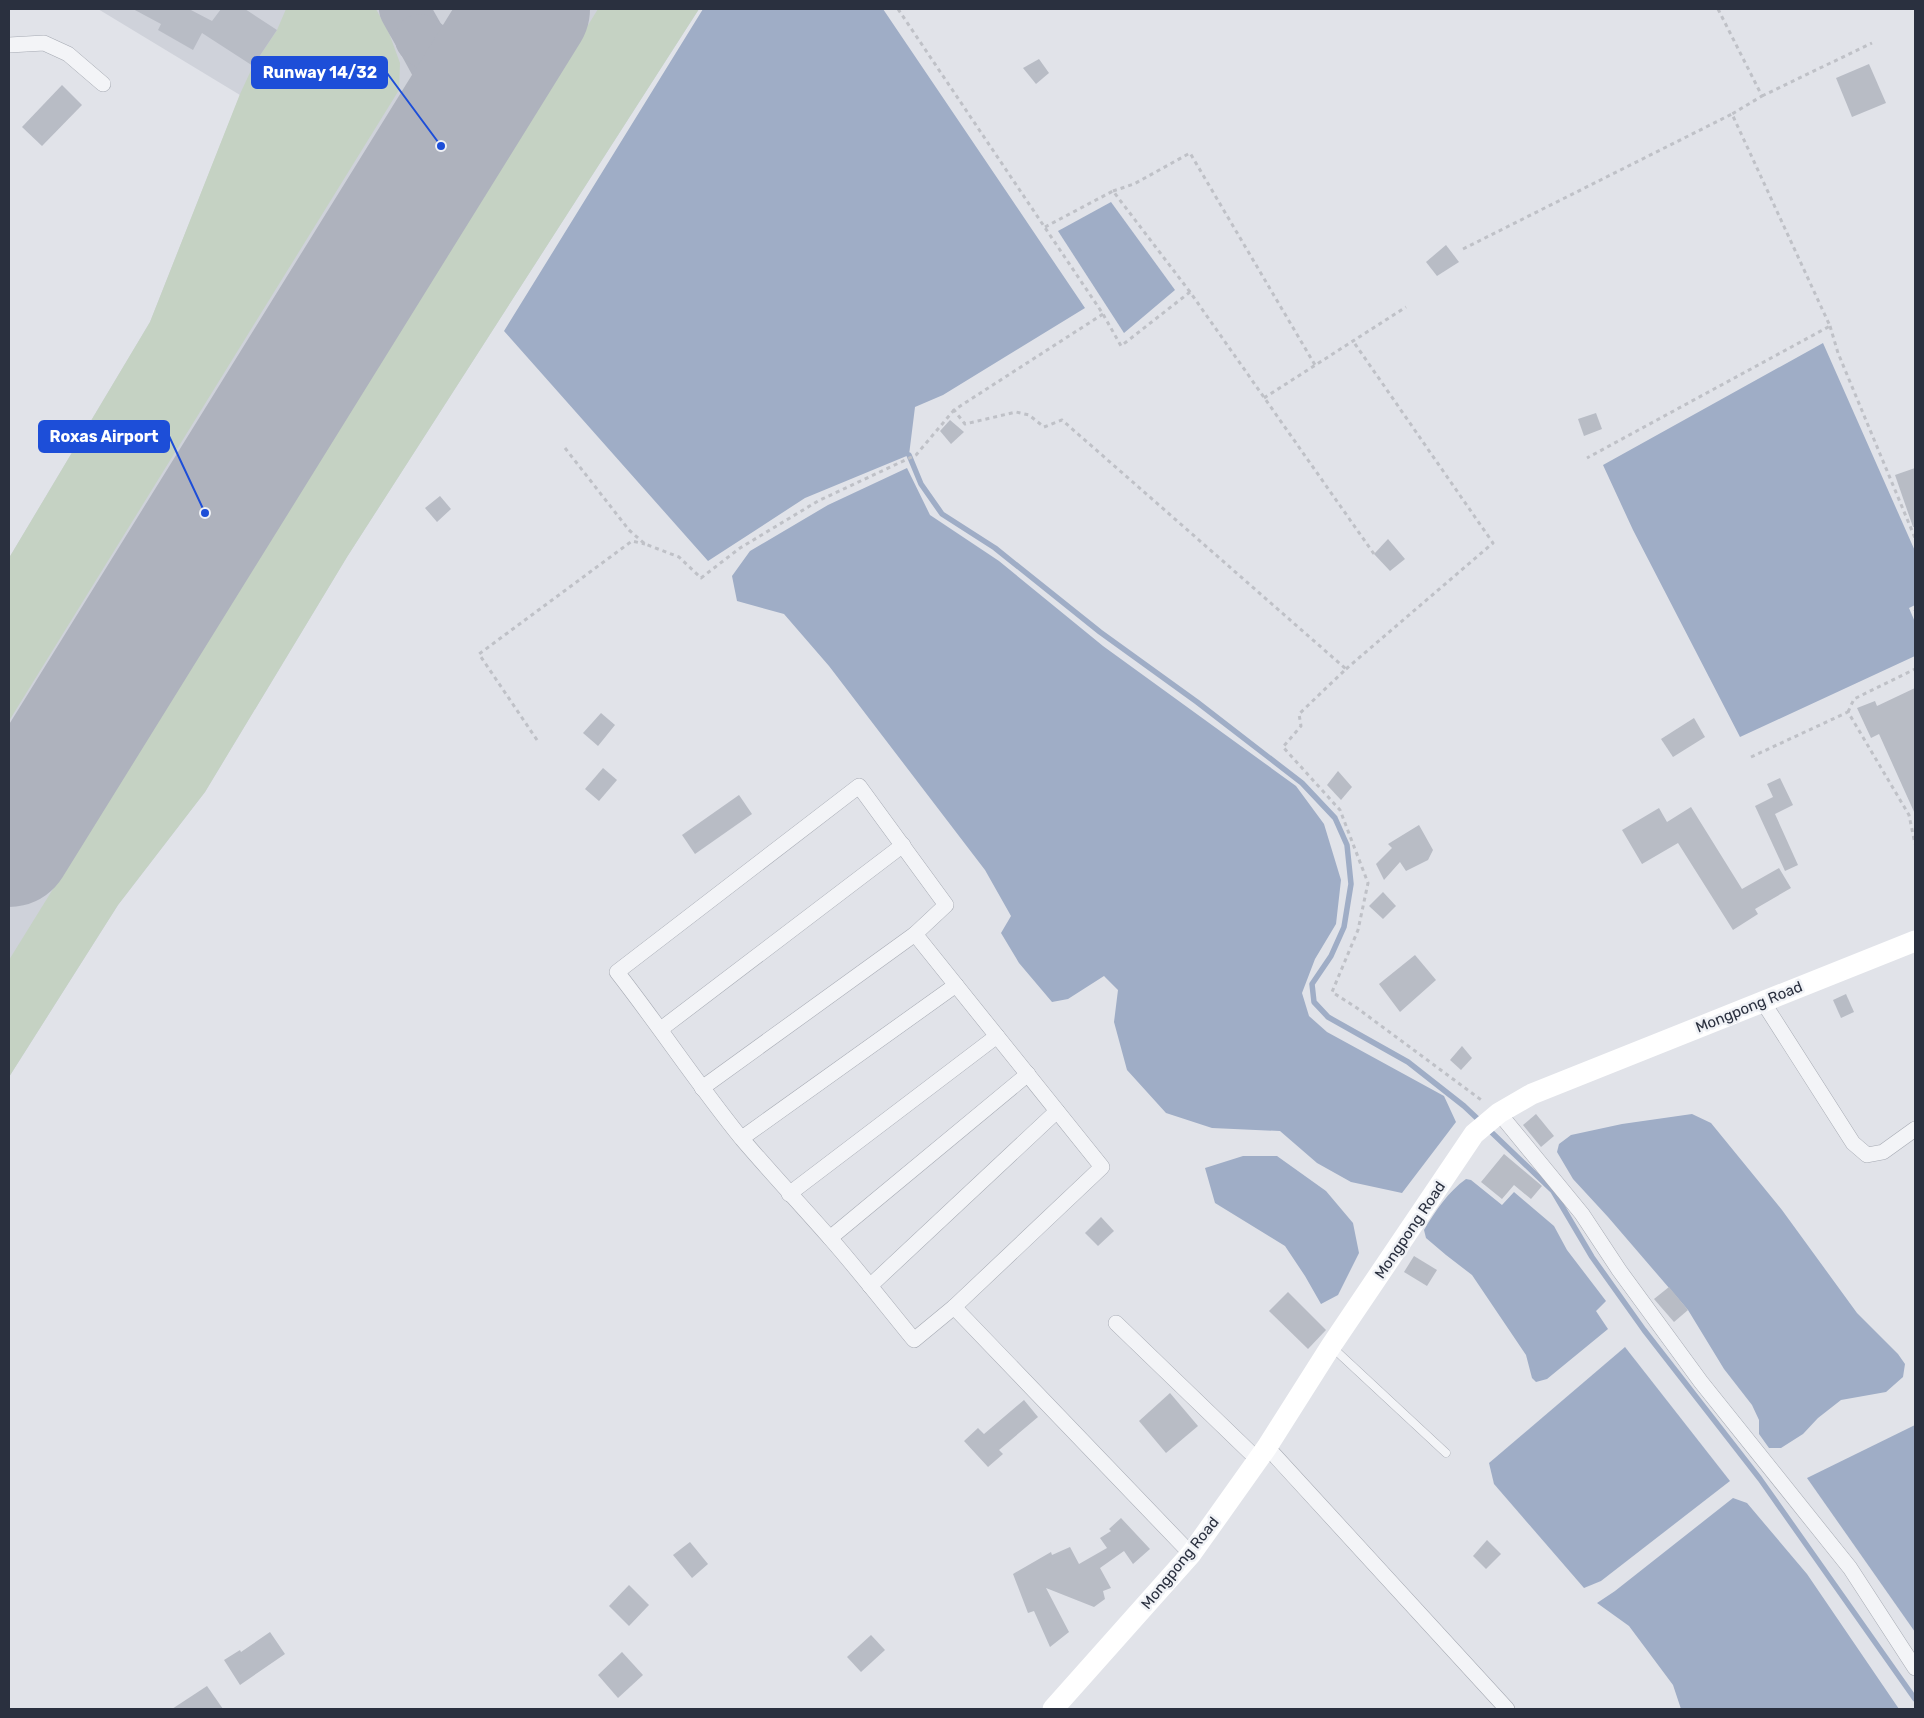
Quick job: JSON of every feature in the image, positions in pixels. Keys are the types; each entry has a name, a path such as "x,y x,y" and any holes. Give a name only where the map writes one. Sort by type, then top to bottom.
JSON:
{"main road":[{"name":"Mongpong Road","path":"1053,1709 1191,1554 1262,1454 1331,1346 1474,1134 1499,1113 1532,1094 1915,941"}],"street":[{"path":"9,44 44,43 68,54 103,84"},
{"path":"702,1088 915,934 946,905 859,786 617,972 661,1028 702,1088 742,1138 789,1194 830,1238 914,1340 954,1306 1102,1167 915,934"},
{"path":"661,1028 903,845"},
{"path":"742,1138 956,984"},
{"path":"1763,1002 1853,1143 1867,1155 1883,1152 1915,1129"},
{"path":"789,1194 997,1036"},
{"path":"830,1238 1028,1074"},
{"path":"870,1286 1057,1110"},
{"path":"1499,1113 1582,1214 1619,1270 1701,1382 1850,1568 1915,1668"},
{"path":"954,1306 1191,1554"},
{"path":"1116,1323 1262,1454 1507,1709"}],"lane":[{"path":"1331,1346 1446,1453"}],"path":[{"path":"898,9 1103,314 1121,346 1190,292"},
{"path":"1718,9 1762,96"},
{"path":"1463,249 1732,114 1762,96 1872,43"},
{"path":"1732,114 1830,326 1838,353 1915,538"},
{"path":"1045,227 1113,191 1134,184 1190,153 1314,365"},
{"path":"1113,191 1190,292 1374,554"},
{"path":"1264,398 1406,307"},
{"path":"537,740 479,654 632,540 679,557 702,578 740,548 818,501 916,455 954,410 1103,314"},
{"path":"1587,458 1830,326"},
{"path":"1353,341 1493,543 1346,669 1299,714 1301,726 1283,747 1340,810 1368,883 1358,930 1332,992 1357,1008 1499,1113"},
{"path":"954,410 965,424 1016,412 1029,414 1044,427 1062,420 1346,669"},
{"path":"565,448 629,530 645,544"},
{"path":"1751,758 1848,712 1854,700 1915,669"},
{"path":"1848,712 1909,815 1915,844"}],"shaded area":[{"path":"98,9 699,9 347,557 205,792 118,905 9,1077 9,558 150,322 240,95"}],"green space":[{"path":"286,9 376,9 389,33 400,63 399,90 9,721 9,558 150,322 240,94 253,66 277,30"},
{"path":"598,9 699,9 347,557 205,792 118,905 9,1077 9,960"}],"water":[{"path":"703,9 883,9 1085,308 943,395 915,407 909,455 805,498 708,561 504,331"},
{"path":"1111,202 1175,290 1124,333 1058,231"},
{"path":"1823,343 1915,551 1915,605 1909,608 1915,622 1915,656 1740,737 1633,530 1603,465"},
{"path":"907,468 930,515 999,561 1103,646 1296,786 1324,824 1341,880 1336,924 1315,959 1302,993 1309,1016 1327,1032 1444,1096 1456,1122 1402,1193 1351,1182 1317,1163 1280,1131 1212,1128 1166,1113 1127,1070 1114,1022 1118,990 1104,976 1068,999 1052,1002 1019,963 1001,933 1011,916 985,870 829,666 784,614 737,601 732,576 750,551 828,505"},
{"path":"1692,1114 1711,1123 1782,1210 1857,1313 1898,1354 1905,1364 1903,1377 1886,1392 1841,1400 1818,1418 1803,1434 1781,1448 1769,1448 1759,1434 1759,1420 1752,1405 1724,1369 1688,1310 1573,1179 1557,1152 1559,1144 1571,1135 1622,1124"},
{"path":"1243,1156 1277,1156 1326,1191 1353,1223 1359,1253 1338,1295 1321,1304 1285,1246 1215,1203 1205,1168"},
{"path":"1466,1179 1471,1180 1502,1205 1514,1192 1554,1226 1567,1250 1606,1301 1596,1311 1608,1329 1547,1379 1536,1382 1532,1378 1526,1355 1472,1275 1426,1238 1424,1230 1433,1215 1448,1196"},
{"path":"1625,1347 1730,1481 1601,1581 1584,1588 1494,1484 1489,1463"},
{"path":"1915,1425 1915,1632 1807,1478"},
{"path":"1733,1498 1747,1503 1807,1574 1899,1709 1681,1709 1673,1685 1629,1626 1597,1603 1615,1591"}],"building":[{"path":"133,9 189,9 212,21 221,9 245,9 277,30 253,66 202,33 193,50 158,30 161,24"},
{"path":"1039,59 1049,73 1036,84 1023,68"},
{"path":"1869,64 1886,103 1852,117 1836,78"},
{"path":"62,85 82,105 42,146 22,127"},
{"path":"1446,245 1459,262 1437,276 1426,262"},
{"path":"1596,413 1602,429 1584,436 1578,419"},
{"path":"950,420 964,432 951,444 940,431"},
{"path":"1915,468 1915,527 1913,527 1895,475"},
{"path":"440,496 451,509 437,522 425,508"},
{"path":"1388,539 1405,559 1390,571 1374,554"},
{"path":"1915,688 1915,814 1879,734 1871,738 1857,708 1875,701 1877,706"},
{"path":"601,713 615,725 598,746 583,733"},
{"path":"1694,718 1705,737 1673,757 1661,739"},
{"path":"603,768 617,780 599,801 585,789"},
{"path":"1338,771 1352,787 1341,800 1327,785"},
{"path":"1780,778 1793,805 1775,814 1798,865 1785,871 1755,806 1773,797 1767,784"},
{"path":"739,795 752,814 695,854 682,835"},
{"path":"1691,807 1742,889 1779,868 1791,888 1755,909 1758,914 1733,930 1678,843 1642,864 1622,830 1659,808 1667,822"},
{"path":"1419,825 1433,850 1428,860 1406,871 1400,862 1384,880 1376,864 1392,848 1388,844"},
{"path":"1383,892 1396,906 1383,919 1369,906"},
{"path":"1415,955 1436,980 1400,1012 1379,984"},
{"path":"1846,994 1854,1012 1841,1018 1833,1000"},
{"path":"1462,1046 1472,1058 1461,1070 1450,1060"},
{"path":"1536,1114 1554,1136 1541,1147 1523,1125"},
{"path":"1504,1154 1542,1186 1531,1199 1514,1185 1502,1199 1481,1182"},
{"path":"1101,1217 1114,1231 1098,1246 1085,1233"},
{"path":"1414,1256 1437,1270 1427,1286 1404,1272"},
{"path":"1669,1287 1688,1310 1674,1322 1654,1299"},
{"path":"1288,1292 1326,1330 1308,1349 1269,1311"},
{"path":"1170,1393 1198,1426 1166,1453 1139,1421"},
{"path":"1024,1400 1038,1417 999,1450 1003,1454 988,1467 964,1441 978,1428 984,1434"},
{"path":"1121,1518 1150,1549 1133,1564 1124,1551 1100,1568 1111,1588 1103,1591 1105,1599 1094,1607 1046,1588 1069,1632 1050,1647 1034,1611 1028,1613 1013,1574 1051,1552 1052,1555 1070,1547 1079,1564 1107,1548 1100,1538 1111,1531 1109,1529"},
{"path":"1487,1540 1501,1554 1486,1569 1473,1556"},
{"path":"690,1542 708,1564 692,1578 673,1555"},
{"path":"629,1585 649,1605 629,1626 609,1606"},
{"path":"270,1632 285,1654 240,1685 224,1660 240,1650 241,1652"},
{"path":"871,1635 885,1650 861,1672 847,1657"},
{"path":"622,1652 643,1675 618,1698 598,1675"},
{"path":"207,1686 223,1709 172,1709"}],"waterway":[{"path":"909,455 921,484 942,514 995,548 1100,632 1197,702 1302,783 1335,818 1347,845 1351,884 1344,927 1331,956 1312,984 1314,1002 1328,1017 1408,1062 1464,1106 1481,1122"},
{"path":"1487,1128 1553,1191 1592,1257 1644,1330 1760,1479 1915,1699"}],"taxiway":[{"path":"404,9 442,79 452,107 452,121 441,146"},
{"path":"420,39 443,54 463,58 483,53 507,40"}],"runway":[{"path":"9,844 527,9"}],"place":[{"name":"Runway 14/32","path":"441,146"},
{"name":"Roxas Airport","path":"205,513"}]}
